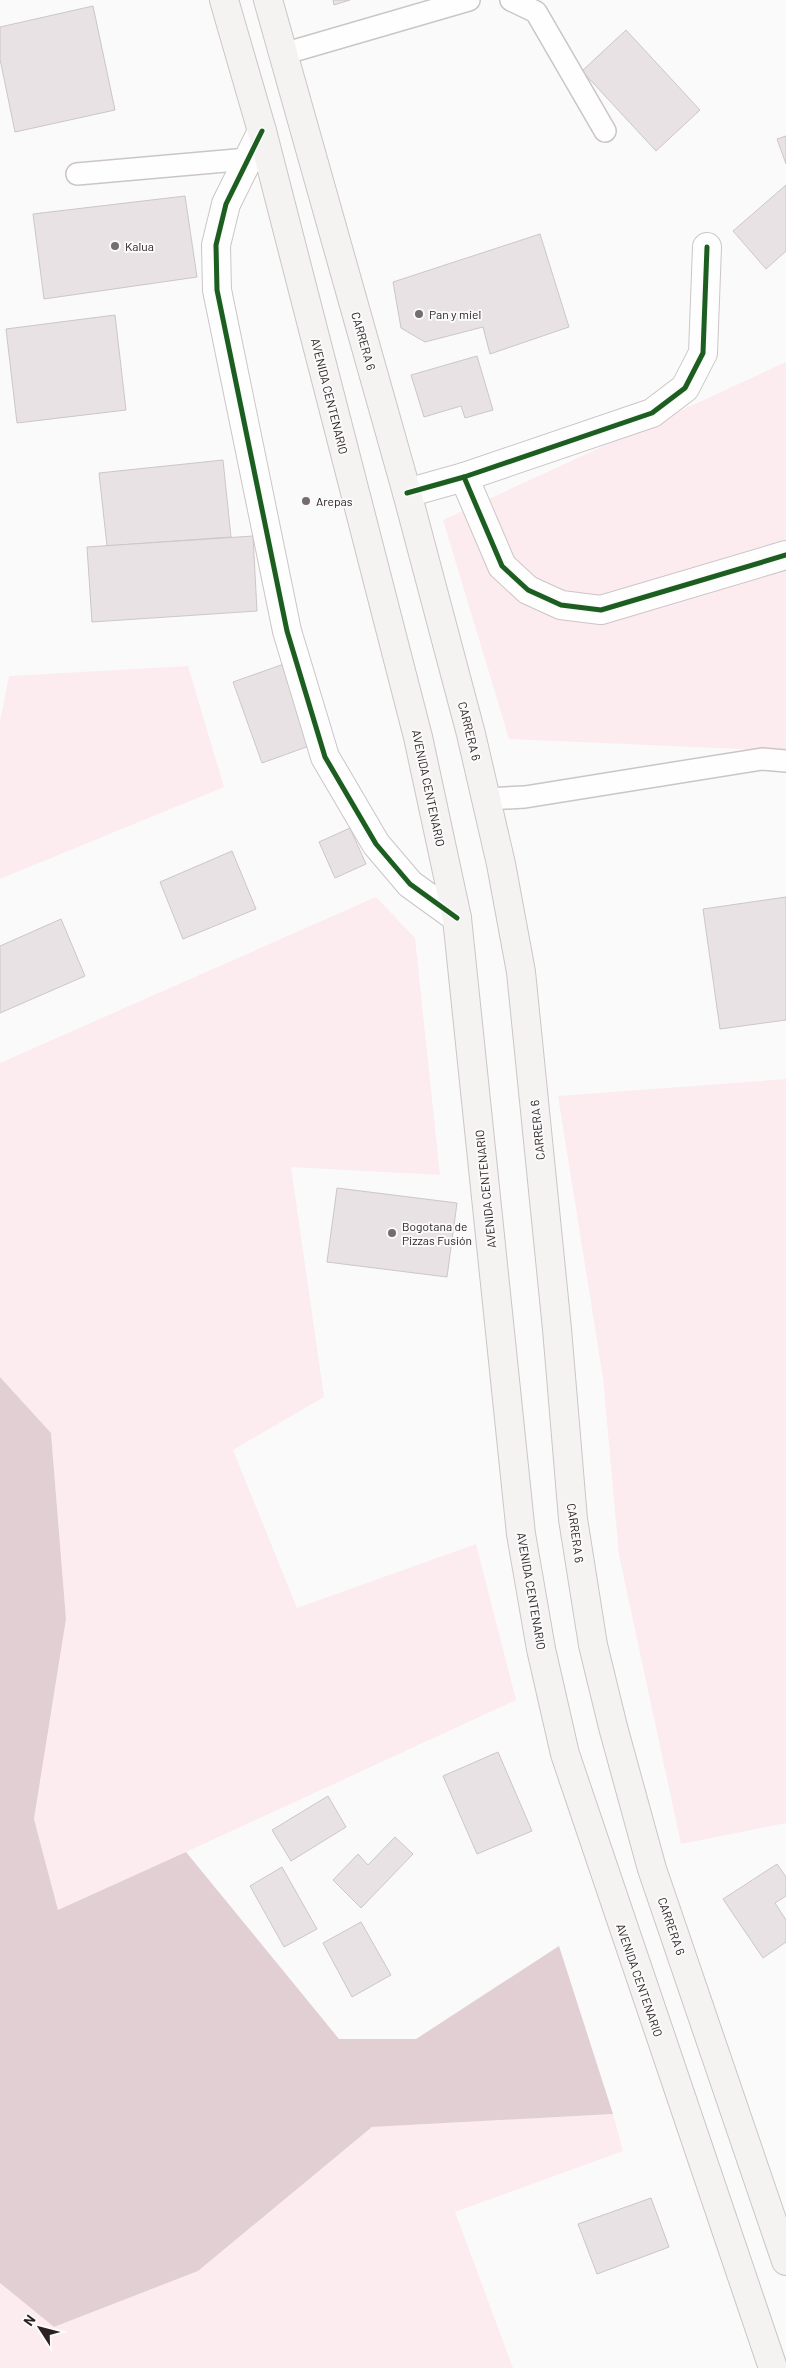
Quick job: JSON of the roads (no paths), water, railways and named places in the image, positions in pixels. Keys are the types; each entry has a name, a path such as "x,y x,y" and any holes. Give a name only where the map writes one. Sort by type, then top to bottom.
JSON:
{"main road":[{"name":"AVENIDA CENTENARIO","path":"224,0 262,131 418,737 457,918 521,1534 541,1648 565,1754 771,2365"},
{"name":"CARRERA 6","path":"268,0 407,494 501,864 521,972 557,1329 573,1519 593,1645 613,1727 652,1869 784,2246"}],"street":[{"path":"262,131 226,204 216,245 217,290 287,631 325,757 376,844 410,884 457,918"},
{"path":"407,494 464,477 652,413 685,388 703,353 707,247"},
{"path":"464,477 502,566 528,590 561,605 600,610 786,554"}],"lane":[{"path":"283,54 469,0"},
{"path":"511,0 536,12 606,131"},
{"path":"77,174 248,159"},
{"path":"486,799 525,798 762,759 786,761"}],"place":[{"name":"Kalua","path":"115,246"},
{"name":"Pan y miel","path":"419,314"},
{"name":"Arepas","path":"306,501"},
{"name":"Bogotana de Pizzas Fusión","path":"392,1233"}]}
